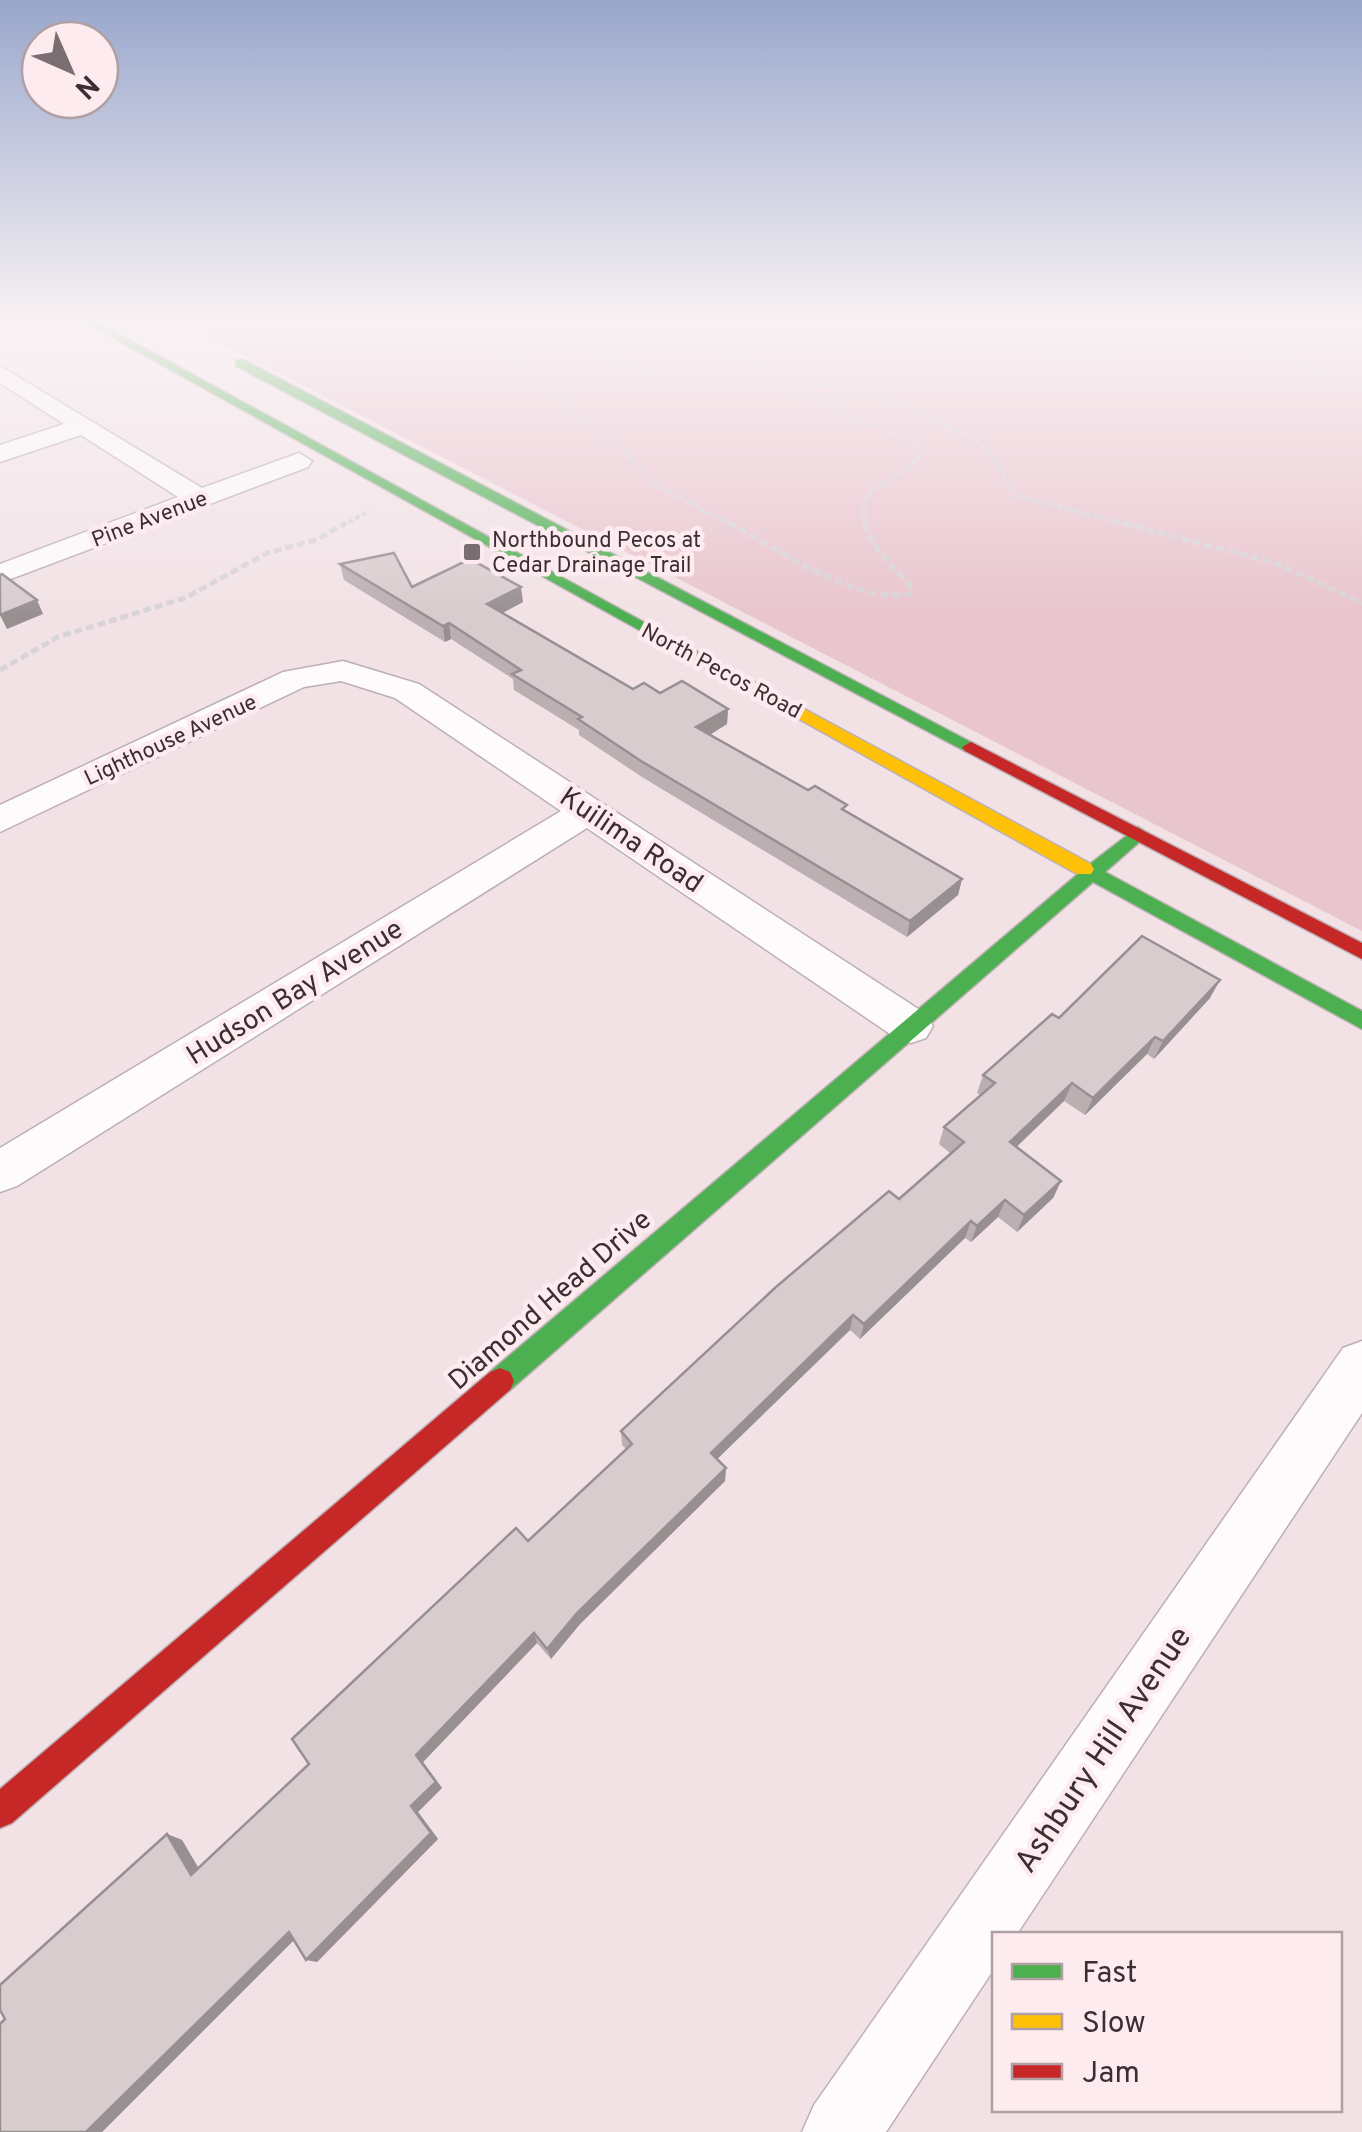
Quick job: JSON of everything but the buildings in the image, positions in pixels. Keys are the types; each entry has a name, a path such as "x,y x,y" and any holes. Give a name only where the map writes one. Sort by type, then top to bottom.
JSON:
{"main road":[{"name":"North Pecos Road","path":"264,417 1362,1021"},
{"name":"North Pecos Road","path":"345,417 1362,952"},
{"name":"Diamond Head Drive","path":"0,1811 1138,833"}],"street":[{"path":"67,417 200,499"},
{"path":"0,454 81,427"},
{"name":"Pine Avenue","path":"0,574 298,461"},
{"name":"Kuilima Road","path":"344,672 407,691 911,1026"},
{"name":"Lighthouse Avenue","path":"0,820 294,680 344,672"},
{"name":"Hudson Bay Avenue","path":"0,1172 589,810"},
{"name":"Ashbury Hill Avenue","path":"841,2132 1362,1366"}],"path":[{"path":"576,417 624,450 653,484 860,592 891,598 909,594 912,588 906,578 867,537 862,508 869,492 912,465 922,455 922,448 902,434 856,417"},
{"path":"926,417 985,446 1015,496 1278,564 1362,603"},
{"path":"0,670 85,626 195,594 267,553 316,540 374,508"}],"shaded area":[{"path":"365,417 1362,417 1362,931"}],"traffic: fast":[{"path":"263,417 721,669"},
{"path":"344,417 971,747"},
{"path":"500,1381 1138,833"},
{"path":"1084,869 1362,1021"}],"traffic: slow":[{"path":"721,669 1084,869"}],"traffic: jam":[{"path":"971,747 1362,952"},
{"path":"0,1811 500,1381"}],"place":[{"name":"Northbound Pecos at Cedar Drainage Trail","path":"472,552"}]}
